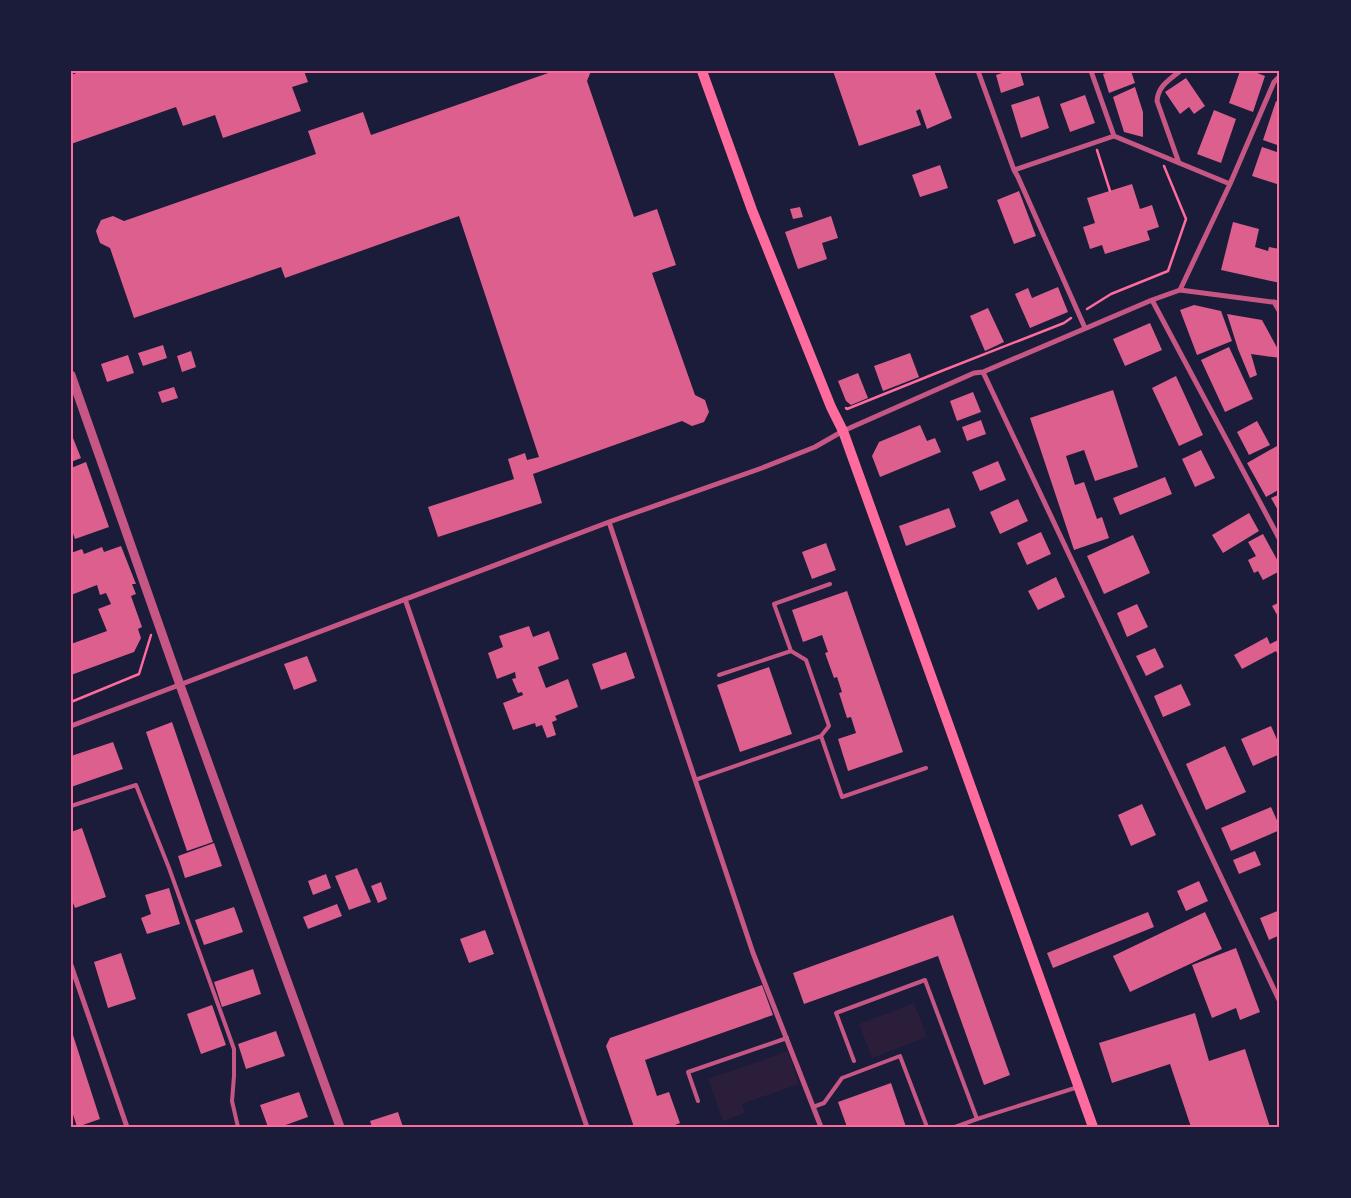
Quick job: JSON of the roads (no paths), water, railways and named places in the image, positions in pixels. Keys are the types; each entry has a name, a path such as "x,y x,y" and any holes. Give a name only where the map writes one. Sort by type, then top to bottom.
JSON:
{"main road":[{"path":"702,71 752,210 831,407 843,431 1093,1127"}],"street":[{"path":"978,71 1014,170 1085,328"},
{"path":"1091,71 1114,136"},
{"path":"1179,163 1157,101 1157,96 1162,86 1180,71"},
{"path":"1180,290 1230,184 1274,82 1280,76"},
{"path":"1014,170 1114,136 1230,184"},
{"path":"71,726 609,522 762,468 815,447 843,431 974,373 983,372 1152,300 1180,290 1277,302 1280,312"},
{"path":"1152,300 1280,540"},
{"path":"983,372 1280,1002"},
{"path":"71,375 180,685 340,1127"},
{"path":"609,522 754,953 821,1127"},
{"path":"405,600 587,1127"},
{"path":"71,964 127,1127"}],"lane":[{"path":"696,780 821,736 829,726 806,660 791,651 774,604 830,584"},
{"path":"719,676 791,651"},
{"path":"821,736 842,797 926,768"},
{"path":"71,806 136,785 172,877 234,1049 232,1101 238,1127"},
{"path":"854,1061 836,1013 925,980 977,1119"},
{"path":"698,1102 688,1072 786,1038"},
{"path":"813,1107 824,1103 842,1078 900,1056 927,1127"},
{"path":"956,1127 1078,1087"}]}
